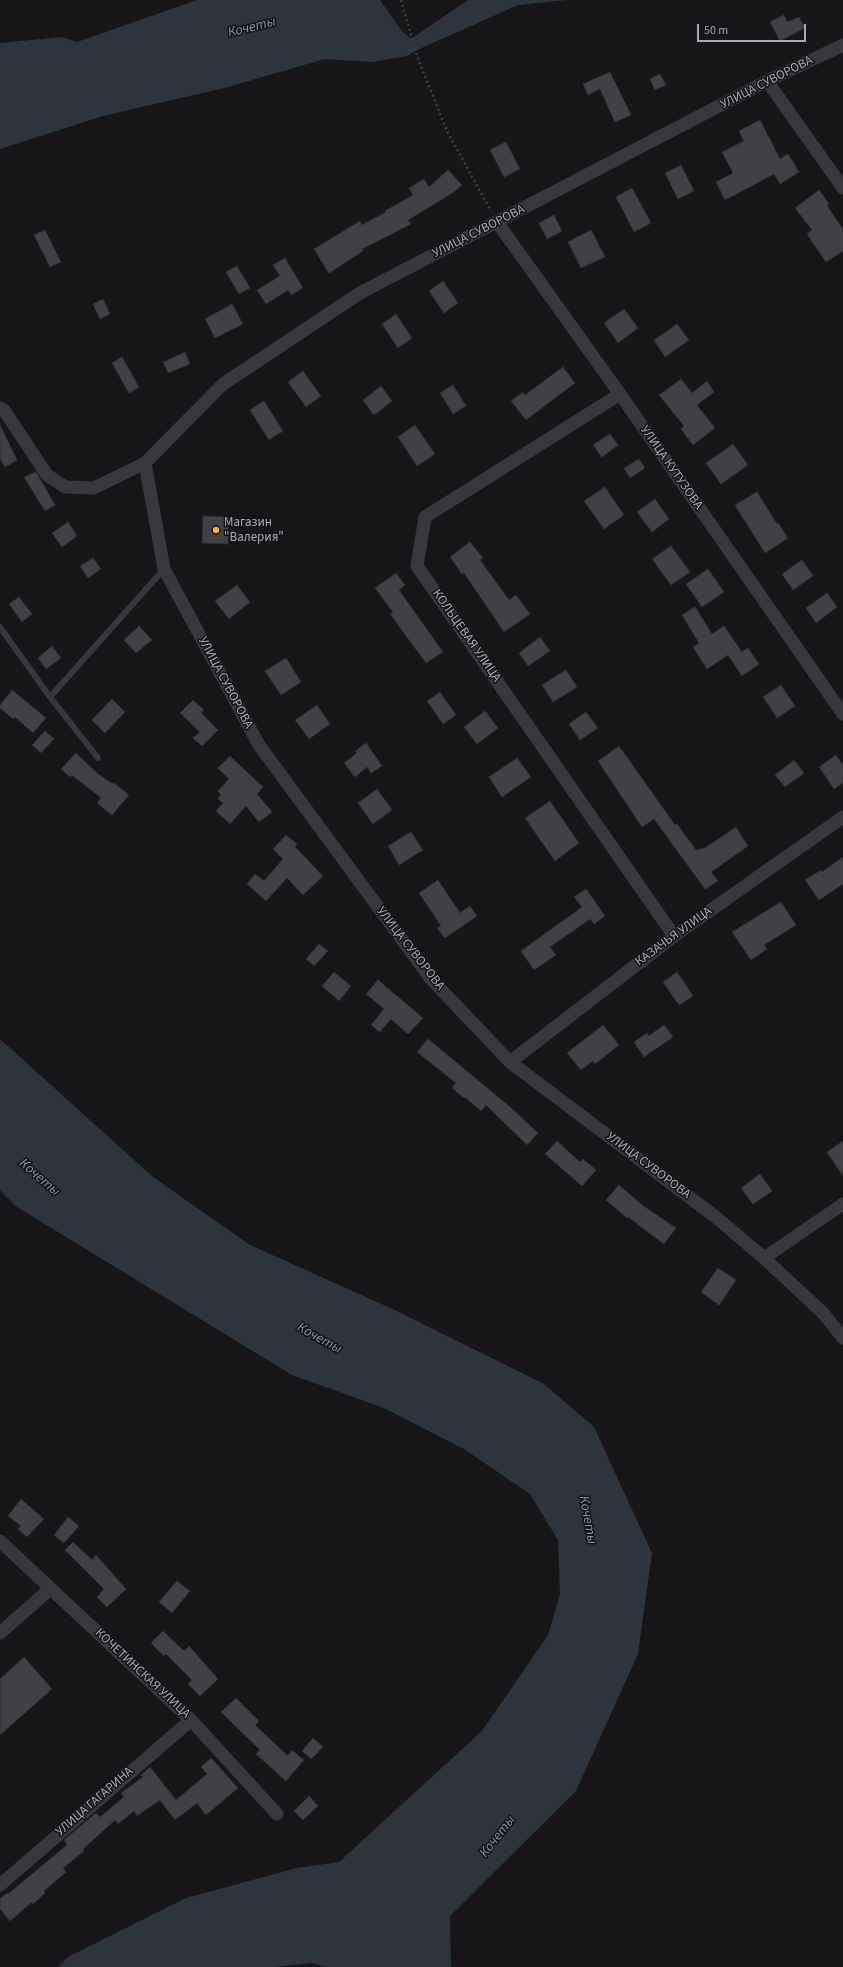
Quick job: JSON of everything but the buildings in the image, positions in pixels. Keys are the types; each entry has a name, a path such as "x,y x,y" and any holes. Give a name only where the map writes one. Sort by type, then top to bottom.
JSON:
{"street":[{"name":"УЛИЦА СУВОРОВА","path":"0,408 4,410 47,475 65,487 94,488 145,463 223,384 360,293 767,81 843,45"},
{"path":"767,81 843,188"},
{"name":"УЛИЦА КУТУЗОВА","path":"497,222 620,394 843,714"},
{"name":"КОЛЬЦЕВАЯ УЛИЦА","path":"620,394 425,517 417,566 674,936"},
{"name":"УЛИЦА СУВОРОВА","path":"145,463 164,569 259,745 431,979 510,1062 717,1218 764,1258 823,1313 843,1338"},
{"name":"КАЗАЧЬЯ УЛИЦА","path":"510,1062 674,936 843,816"},
{"path":"764,1258 843,1204"},
{"name":"КОЧЕТИНСКАЯ УЛИЦА","path":"0,1541 191,1720 277,1814"},
{"path":"0,1633 50,1589"},
{"name":"УЛИЦА ГАГАРИНА","path":"0,1884 191,1720"}],"lane":[{"path":"50,697 164,569"},
{"path":"0,627 50,697 98,758"}],"path":[{"path":"401,0 417,56 447,131 497,222"}],"water":[{"name":"Кочеты","path":"197,0 380,0 402,31 411,39 468,0 567,0 518,5 417,50 407,56 372,62 325,59 224,88 103,116 0,149 0,43 62,37 77,42"},
{"name":"Кочеты","path":"0,1039 153,1177 250,1245 397,1311 544,1384 594,1427 652,1553 638,1654 576,1791 450,1916 451,1967 326,1967 312,1963 275,1967 58,1967 68,1957 186,1898 297,1868 339,1862 482,1731 548,1635 560,1594 558,1540 530,1494 464,1449 384,1408 292,1375 17,1207 0,1190"}],"place":[{"name":"Магазин \"Валерия\"","path":"216,530"}]}
